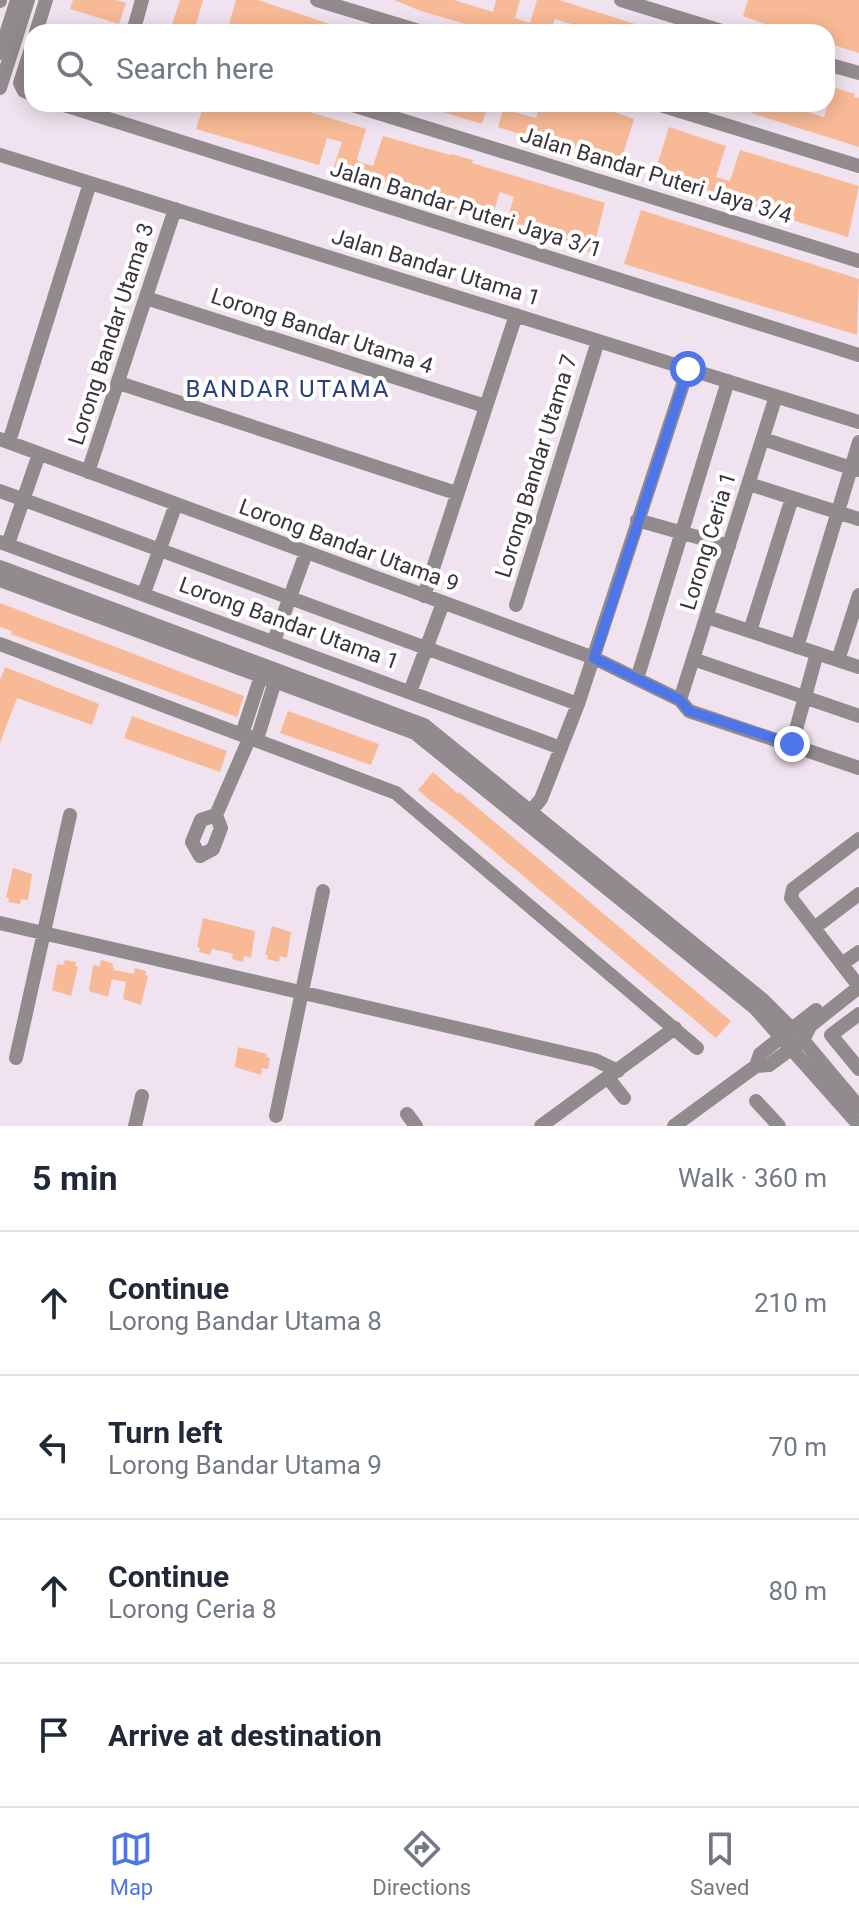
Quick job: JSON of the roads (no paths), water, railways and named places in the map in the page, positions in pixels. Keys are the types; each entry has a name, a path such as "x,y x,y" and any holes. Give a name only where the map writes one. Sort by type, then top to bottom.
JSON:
{"street":[{"path":"38,24 46,0"},
{"path":"135,24 142,0"},
{"path":"317,0 396,24"},
{"path":"621,0 699,24"},
{"path":"0,53 19,3"},
{"path":"0,88 19,3"},
{"path":"835,66 859,73"},
{"path":"24,71 20,83 24,90"},
{"name":"Jalan Bandar Puteri Jaya 3/1","path":"86,112 859,355"},
{"path":"107,119 109,112"},
{"name":"Jalan Bandar Puteri Jaya 3/4","path":"375,112 859,261"},
{"path":"683,112 859,166"},
{"name":"Jalan Bandar Utama 1","path":"0,155 859,422"},
{"path":"5,441 90,183"},
{"name":"Lorong Bandar Utama 3","path":"88,472 175,209"},
{"name":"Lorong Bandar Utama 4","path":"146,298 485,406"},
{"path":"424,596 516,315"},
{"name":"Lorong Bandar Utama 7","path":"516,605 598,341"},
{"path":"527,816 541,799 578,704 688,369"},
{"path":"637,679 728,381"},
{"path":"119,383 456,493"},
{"name":"Lorong Ceria 1","path":"680,700 776,396"},
{"path":"763,439 855,469"},
{"name":"Lorong Bandar Utama 9","path":"5,441 594,658 680,700 689,711 859,768"},
{"path":"797,647 855,469 859,442"},
{"path":"4,543 39,454"},
{"path":"749,484 859,519"},
{"path":"0,491 578,704"},
{"path":"750,631 792,498"},
{"path":"144,593 176,504"},
{"path":"637,520 729,546"},
{"name":"Lorong Bandar Utama 1","path":"4,543 561,748"},
{"path":"274,641 306,553"},
{"path":"0,567 415,733 527,816 792,1038 859,1107"},
{"path":"0,580 270,673"},
{"path":"838,660 859,595"},
{"path":"410,692 443,603"},
{"path":"707,617 859,667"},
{"path":"0,644 396,793 697,1048"},
{"path":"792,744 817,653"},
{"path":"693,659 859,716"},
{"path":"216,815 250,737 270,673"},
{"path":"16,1058 70,815"},
{"path":"674,1126 756,1066 760,1054 810,1026 857,981 791,898 793,889 859,839"},
{"path":"276,1116 323,891"},
{"path":"814,928 859,894"},
{"path":"0,923 595,1060 613,1074 624,1098"},
{"path":"843,963 859,952"},
{"path":"859,1014 831,1035 859,1069"},
{"path":"541,1126 675,1028"},
{"path":"792,1038 859,1125"},
{"path":"135,1126 142,1096"},
{"path":"756,1101 779,1126"}],"district":[{"name":"BANDAR UTAMA","path":"288,389"}]}
